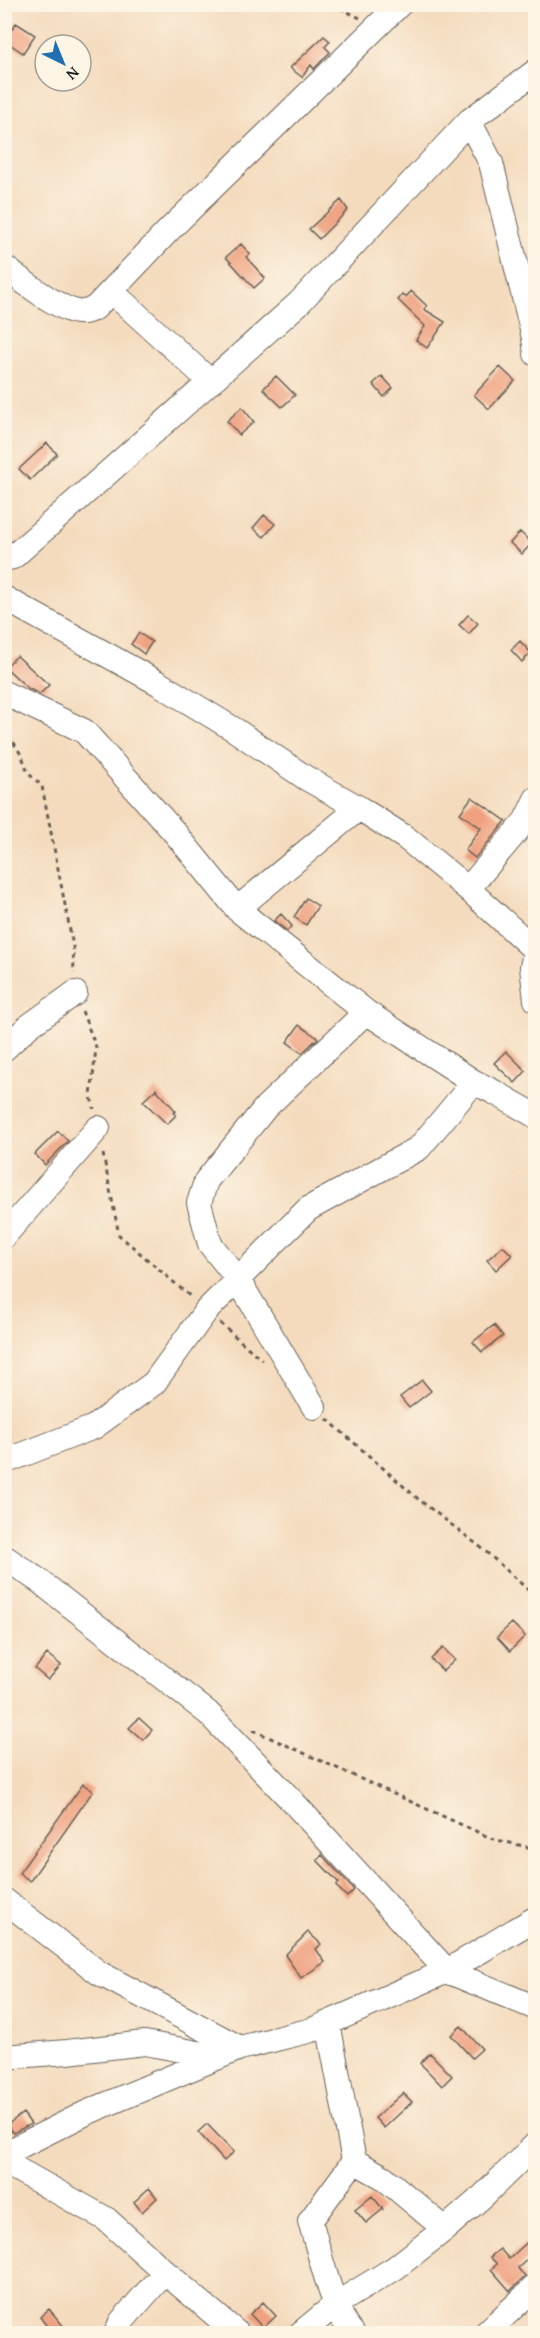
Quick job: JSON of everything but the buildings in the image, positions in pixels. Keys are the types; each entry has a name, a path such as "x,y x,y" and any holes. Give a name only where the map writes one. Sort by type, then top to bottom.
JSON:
{"street":[{"path":"4,267 36,291 75,311 88,311 95,308 177,222 400,4"},
{"path":"4,559 13,557 299,303 469,121 530,82"},
{"path":"469,121 491,163 536,354"},
{"path":"112,292 212,382"},
{"path":"4,598 158,683 236,730 306,778 406,838 468,889 535,950 532,967 536,1000"},
{"path":"4,693 84,730 175,833 237,909 366,1012 474,1082 536,1116"},
{"path":"237,909 359,808"},
{"path":"468,889 532,816"},
{"path":"4,1049 29,1026 75,993"},
{"path":"314,1407 237,1278 210,1244 199,1203 206,1181 266,1107 366,1012"},
{"path":"4,1462 94,1427 154,1383 206,1311 308,1209 419,1148 474,1082"},
{"path":"9,1221 98,1128"},
{"path":"4,1557 38,1580 208,1713 447,1971 536,2008"},
{"path":"4,1900 99,1973 229,2053"},
{"path":"4,2154 86,2113 229,2053 312,2030 447,1971 536,1918"},
{"path":"328,2023 354,2161 310,2221 336,2304 353,2334"},
{"path":"4,2056 67,2052 145,2043 229,2053"},
{"path":"300,2334 336,2304 395,2268 445,2229 483,2196 536,2144"},
{"path":"354,2161 383,2177 445,2229"},
{"path":"4,2162 106,2219 238,2334"},
{"path":"116,2334 121,2322 165,2272"},
{"path":"484,2334 536,2286"}],"path":[{"path":"332,4 378,26"},
{"path":"248,1728 493,1839 536,1849"}]}
